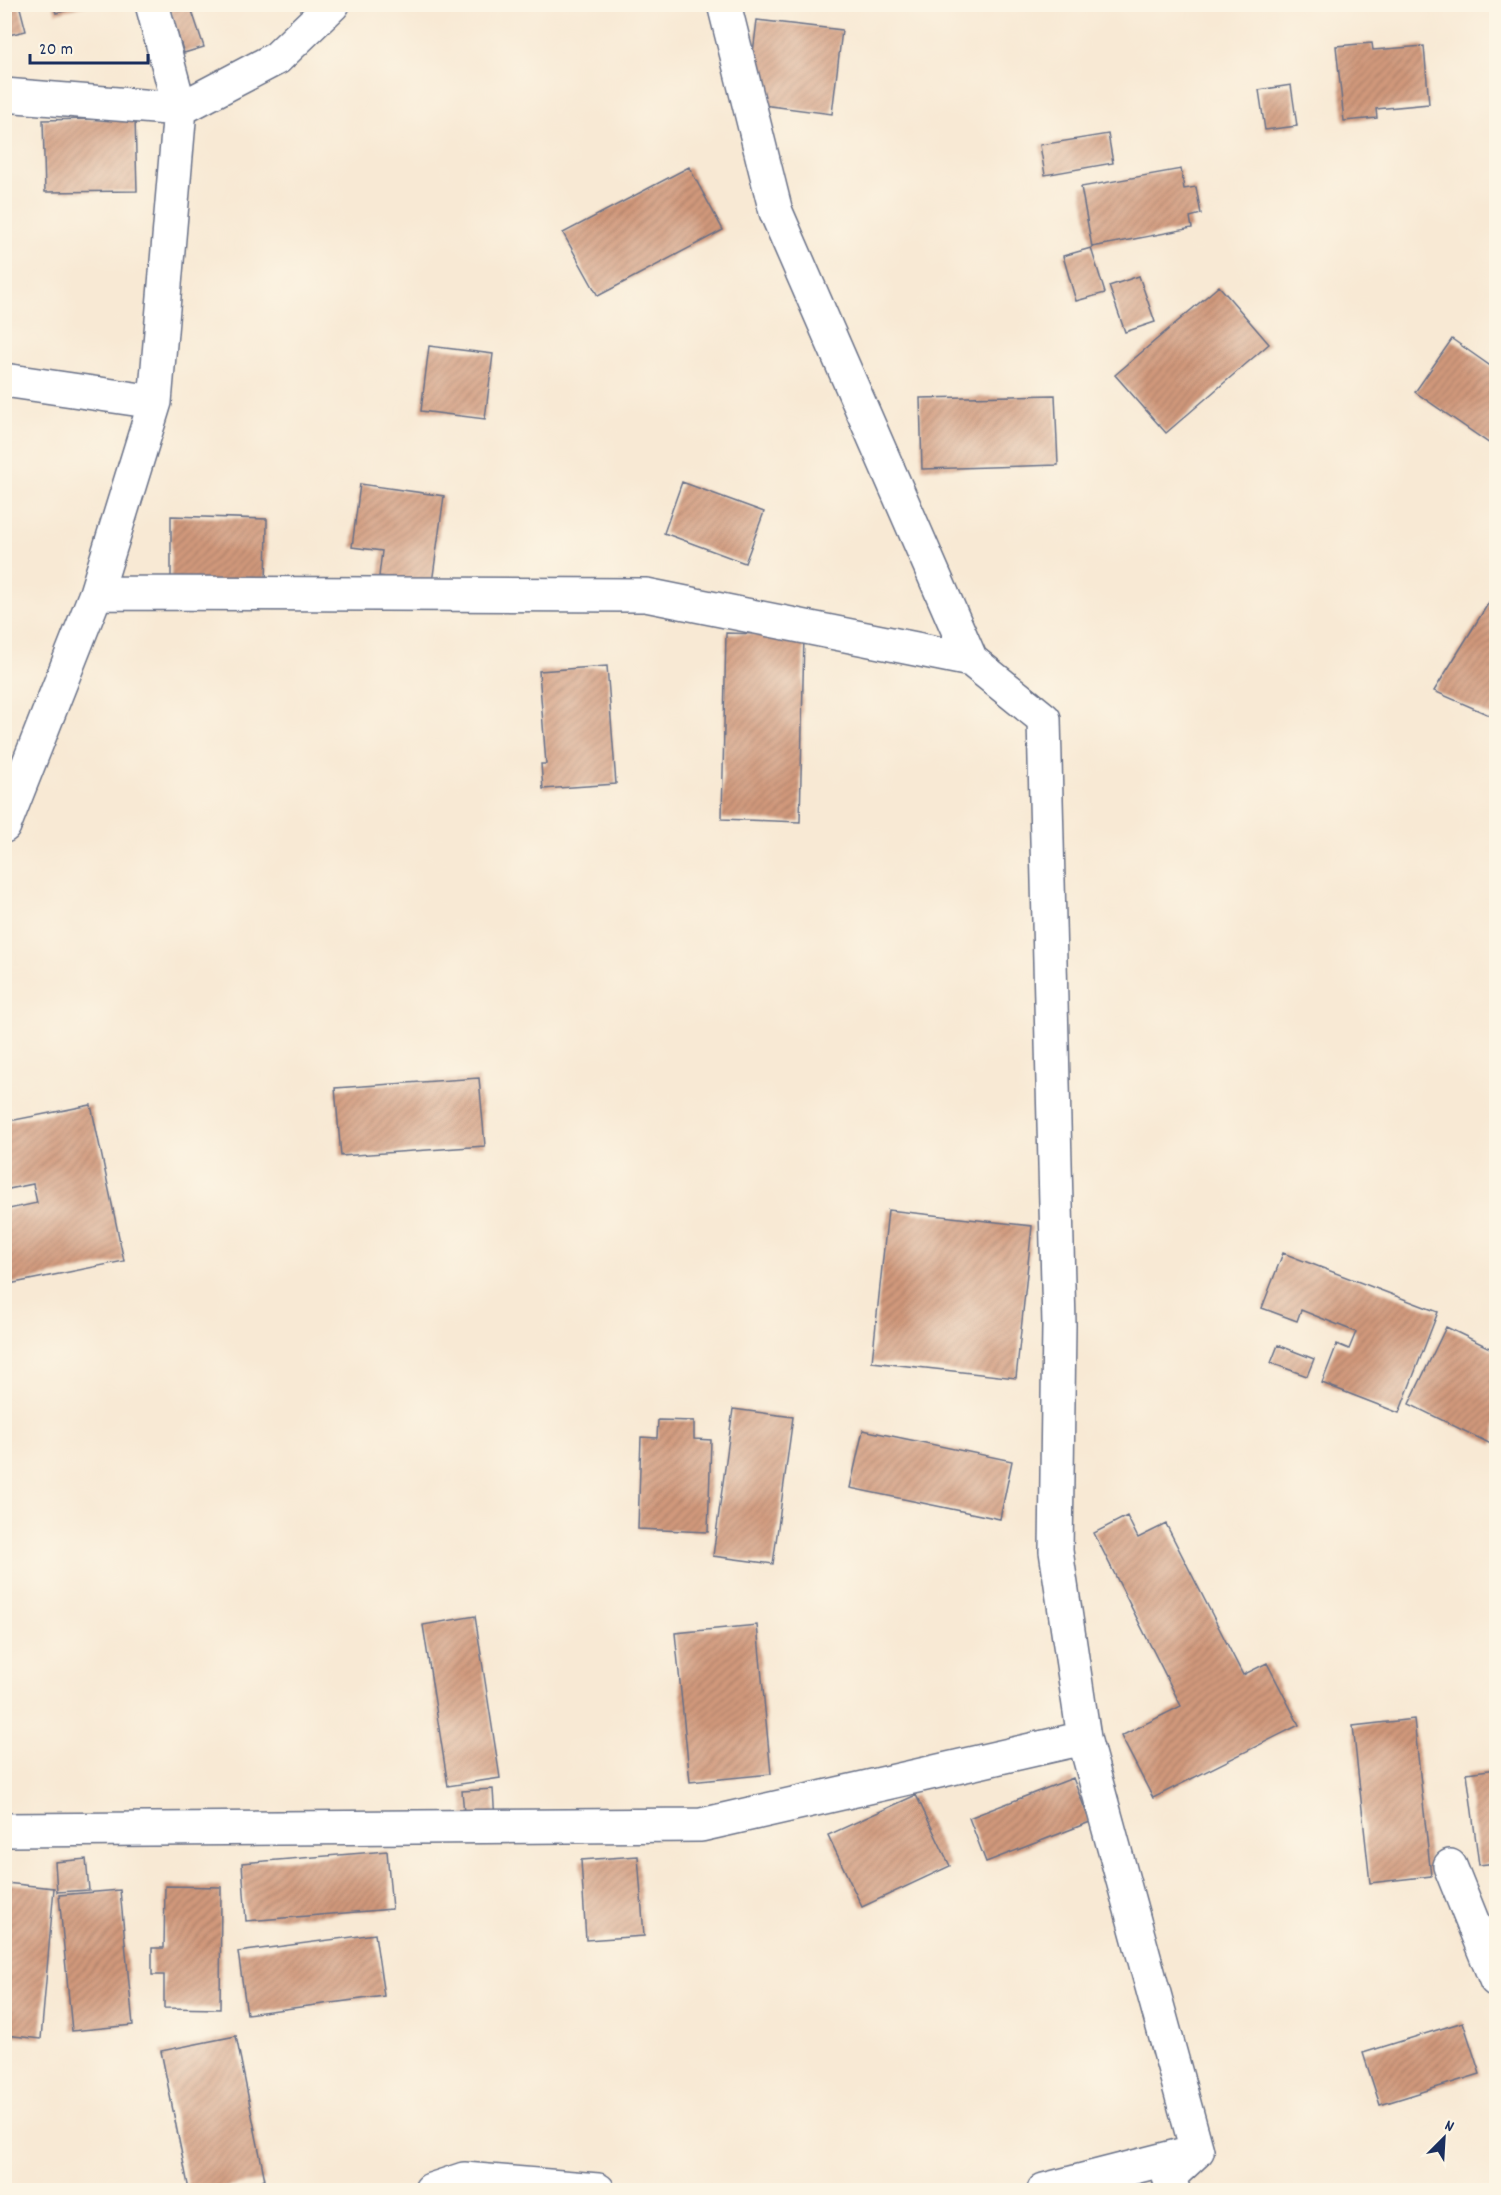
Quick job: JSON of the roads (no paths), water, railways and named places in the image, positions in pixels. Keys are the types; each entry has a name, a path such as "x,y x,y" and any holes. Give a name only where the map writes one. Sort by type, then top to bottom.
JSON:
{"street":[{"path":"4,826 96,593 154,402 180,109 152,4"},
{"path":"4,95 180,109 277,58 333,4"},
{"path":"724,4 776,212 971,660"},
{"path":"4,380 154,402"},
{"path":"96,593 646,595 971,660 1044,718 1058,1313 1056,1551 1084,1738 1197,2151"},
{"path":"4,1830 701,1825 1084,1738"},
{"path":"1450,1866 1497,1980"},
{"path":"1044,2190 1197,2151"},
{"path":"1173,2190 1169,2177 1197,2151"},
{"path":"431,2190 464,2178 598,2190"}]}
